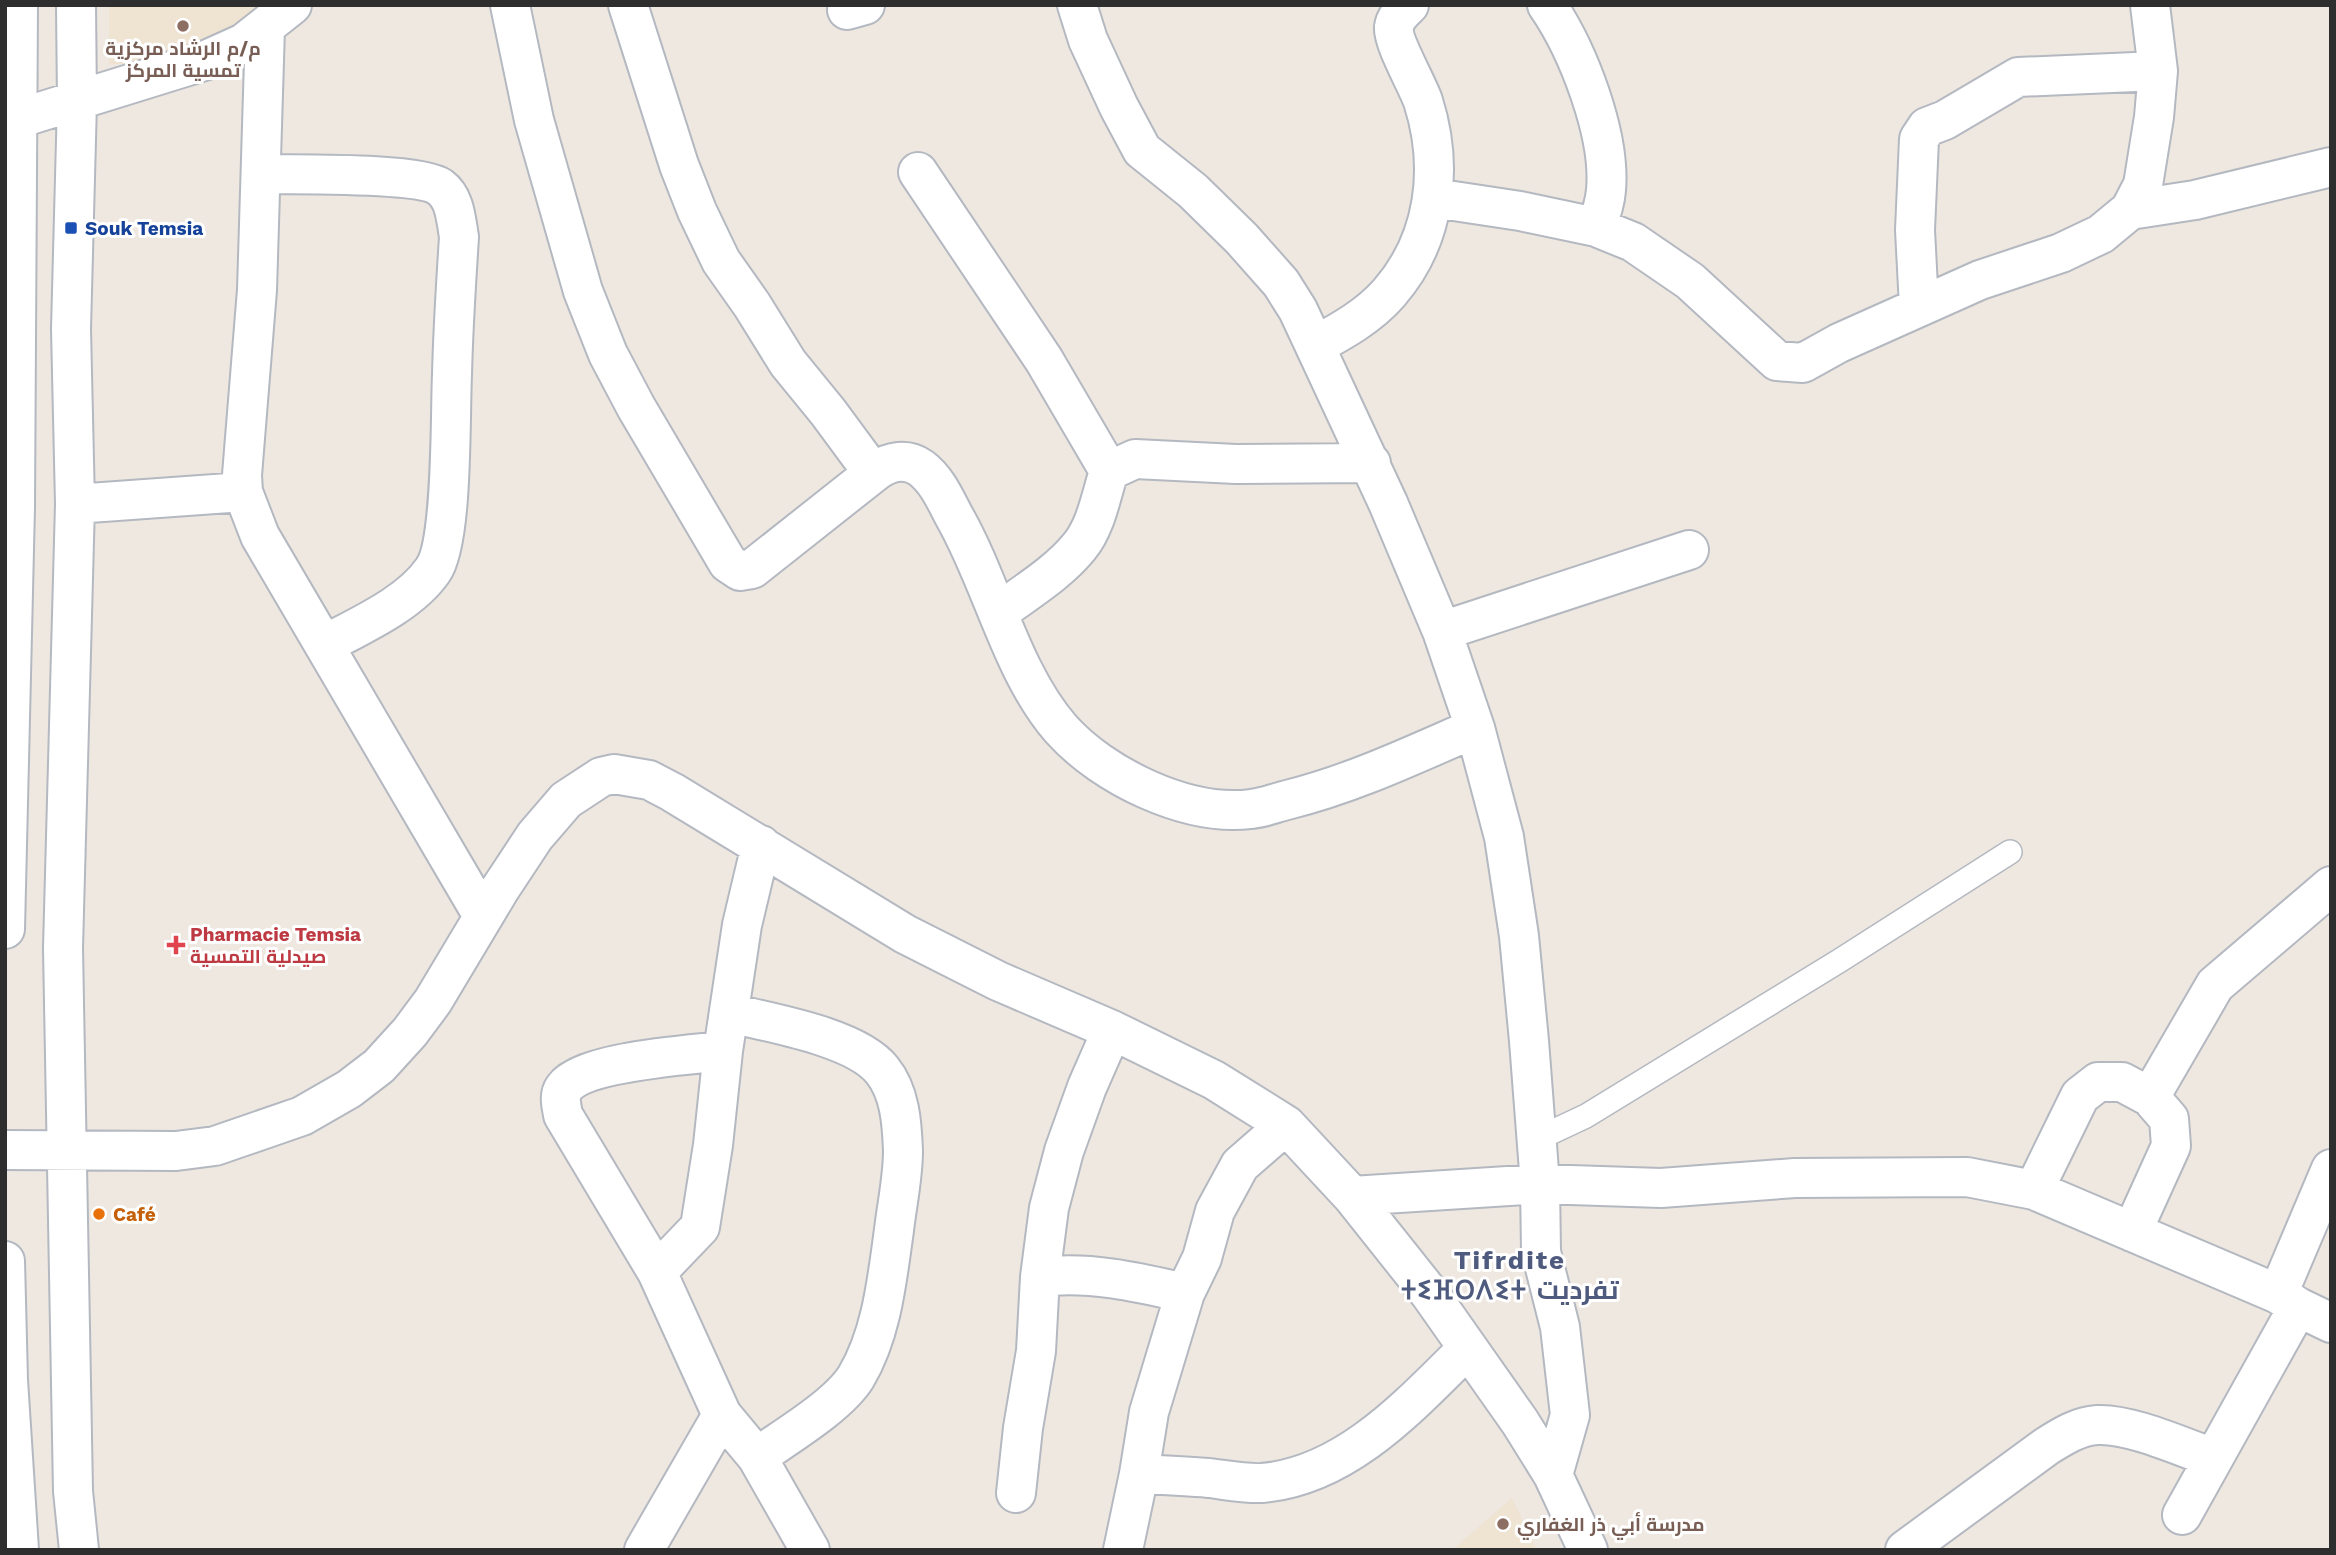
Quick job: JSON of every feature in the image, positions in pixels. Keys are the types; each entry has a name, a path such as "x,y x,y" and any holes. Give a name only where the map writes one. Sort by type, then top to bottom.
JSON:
{"street":[{"path":"5,929 18,5"},
{"path":"76,5 77,102 71,329 75,504 63,948 73,1491 79,1550"},
{"path":"509,5 534,120 583,291 608,354 625,386 728,563 740,571 752,569 873,473 888,464 905,462 914,464 928,474 960,525 1039,701 1062,730 1095,760 1134,783 1180,801 1217,809 1251,809 1318,792 1475,728"},
{"path":"628,5 679,165 721,261 788,363 873,473"},
{"path":"1077,5 1093,51 1142,150 1193,191 1260,257 1281,283 1315,345 1371,463 1442,631 1475,728 1504,837 1519,936 1537,1139 1541,1252 1560,1327 1570,1415 1553,1475"},
{"path":"1315,345 1364,316 1389,293 1419,247 1427,226 1434,198 1431,135 1423,101 1394,33 1397,19 1409,5"},
{"path":"1546,5 1563,29 1584,74 1600,133 1606,160 1606,189 1596,227"},
{"path":"1434,198 1520,211 1596,227 1633,243 1690,281 1777,360 1803,363 1980,280 2061,254 2101,234 2130,210 2143,185 2150,152 2158,71 2150,5"},
{"path":"17,119 204,61 244,43 278,17"},
{"path":"278,17 261,174 257,290 243,449 243,492 260,536 484,916"},
{"path":"1919,307 1916,217 1919,139 1927,127 1945,120 2018,77 2158,71"},
{"path":"2130,210 2195,200 2331,167"},
{"path":"918,172 1044,360 1109,471 1094,520 1079,547 1055,570 998,613"},
{"path":"261,174 407,178 432,183 449,197 459,237 447,496 442,549 435,569 409,594 367,622 324,645"},
{"path":"1109,471 1135,459 1236,464 1371,463"},
{"path":"75,504 243,492"},
{"path":"1442,631 1689,550"},
{"path":"5,1150 176,1151 215,1146 302,1116 338,1096 379,1066 410,1032 551,815 566,800 601,777 614,774 649,780 905,934 998,981 1112,1030 1214,1080 1286,1125 1352,1196 1430,1294 1520,1422 1553,1475 1588,1550"},
{"path":"657,1272 700,1227 742,925 761,845"},
{"path":"2150,1097 2215,985 2331,886"},
{"path":"730,1013 813,1032 842,1044 881,1068 892,1084 897,1100 903,1152 884,1299 872,1342 861,1367 855,1379 838,1397 757,1457"},
{"path":"1016,1493 1036,1351 1040,1277 1049,1208 1064,1151 1087,1087 1112,1030"},
{"path":"723,1051 618,1063 578,1079 564,1088 560,1100 563,1115 657,1272 722,1415 757,1457 810,1550"},
{"path":"2034,1190 2080,1096 2098,1082 2122,1082 2150,1097 2169,1119 2171,1146 2132,1232"},
{"path":"1123,1550 1149,1412 1185,1293 1202,1258 1215,1211 1240,1165 1286,1125"},
{"path":"2182,1515 2302,1308 2331,1169"},
{"path":"1352,1196 1540,1184 1661,1188 1795,1178 1967,1177 2034,1190 2302,1308"},
{"path":"5,1261 8,1380 19,1550"},
{"path":"1040,1277 1066,1274 1095,1276 1185,1293"},
{"path":"1139,1474 1259,1483 1287,1480 1316,1470 1353,1449 1411,1404 1468,1348"},
{"path":"644,1550 722,1415"},
{"path":"1905,1550 2048,1446 2079,1429 2096,1425 2114,1426 2213,1458"}],"lane":[{"path":"1537,1139 1586,1115 1839,961 2010,852"}],"shaded area":[{"name":"م/م الرشاد مركزية تمسية المركز","path":"109,5 284,5 173,63 109,64"},
{"name":"مدرسة أبي ذر الغفاري","path":"1512,1498 1537,1550 1452,1550"}],"place":[{"name":"م/م الرشاد مركزية تمسية المركز","path":"183,26"},
{"name":"Souk Temsia","path":"71,228"},
{"name":"Pharmacie Temsia صيدلية التمسية","path":"176,945"},
{"name":"Café","path":"99,1214"},
{"name":"مدرسة أبي ذر الغفاري","path":"1503,1524"}],"district":[{"name":"Tifrdite ⵜⵉⴼⵔⴷⵉⵜ تفرديت","path":"1510,1275"}]}
